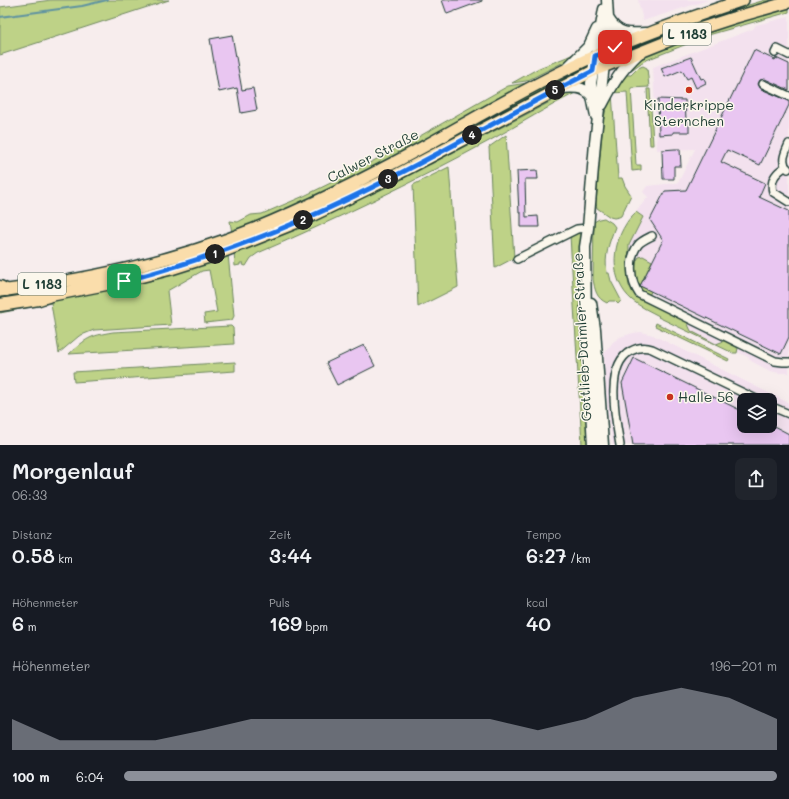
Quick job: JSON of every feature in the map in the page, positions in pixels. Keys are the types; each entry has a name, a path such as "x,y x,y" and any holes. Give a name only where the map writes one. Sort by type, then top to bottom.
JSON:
{"highway":[{"path":"0,305 39,299 48,296"}],"main road":[{"name":"Gottlieb-Daimler-Straße","path":"597,126 592,96 593,71 601,53 606,0"},
{"name":"Calwer Straße","path":"2,289 78,279 128,268 178,256 254,229 299,210 363,178 425,146 486,111 601,53 693,16 743,0"},
{"name":"Calwer Straße","path":"0,301 48,296 124,281 171,269 212,256 303,220 390,178 558,88 604,66 733,18 789,2"},
{"path":"566,70 589,46 605,20 623,33 652,33"},
{"path":"600,110 615,80 630,62 642,51"},
{"name":"Gottlieb-Daimler-Straße","path":"593,445 585,301 585,247 604,66 601,53"},
{"path":"558,88 576,87 583,89 592,96"},
{"name":"Gottlieb-Daimler-Straße","path":"588,228 591,247 592,314 603,445"}],"street":[{"path":"774,54 777,48 789,54"},
{"path":"764,84 789,96"},
{"path":"789,144 783,162 787,169 776,174 772,180 771,186 773,192 789,202"},
{"path":"517,259 577,229 588,228"},
{"path":"652,236 639,244 633,254 633,283 639,294 775,361 789,362"},
{"path":"620,445 614,402 615,380 618,367 624,357 634,349 641,347 652,348 744,393"},
{"path":"777,409 789,414"}],"shaded area":[{"path":"638,0 708,0 643,21"},
{"path":"789,17 789,373 779,373 770,371 751,361 748,357 733,350 724,349 658,317 659,316 642,307 626,295 618,279 614,262 617,243 625,225 648,197 643,192 647,186 676,183 679,181 695,149 657,150 653,67 753,29 756,25"},
{"path":"641,332 653,335 769,393 737,393 737,433 777,433 777,397 789,403 789,445 613,445 608,414 604,354 613,342 620,337"}],"green space":[{"path":"51,0 169,0 0,55 0,7"},
{"path":"765,0 783,0 618,57 618,53 654,38"},
{"path":"789,8 789,12 712,34 644,61 627,73 627,67 647,53 687,40 711,29"},
{"path":"577,52 570,59 526,81 512,83 539,68"},
{"path":"643,66 647,68 649,87 631,88 636,165 641,165 641,170 632,171 627,92 612,93 618,178 622,178 631,195 621,216 614,218 597,208 596,203 603,122 609,97 624,75 631,75 638,68"},
{"path":"584,67 586,68 481,122 367,185 365,181 503,106"},
{"path":"527,83 476,113 367,171 286,210 232,233 230,221 238,222 251,215 262,214 304,196 420,136 508,86"},
{"path":"647,89 650,89 653,145 650,145"},
{"path":"571,91 579,91 489,141 404,185 317,227 258,253 251,258 246,266 242,265 243,263 240,263 240,265 235,266 234,252 416,169 431,164"},
{"path":"506,135 514,258 495,268 489,147"},
{"path":"449,167 458,287 418,307 413,185"},
{"path":"636,212 643,217 629,245 629,286 639,298 687,322 691,331 716,344 724,341 738,348 737,353 733,353 658,317 659,316 632,300 625,292 616,274 616,253 621,233 628,221"},
{"path":"604,218 615,227 608,250 606,267 607,273 609,273 611,281 621,300 618,304 615,301 609,301 607,303 600,299 595,290 593,279 594,222"},
{"path":"578,233 582,236 583,240 590,445 582,445 570,235"},
{"path":"228,254 234,316 232,320 205,323 204,314 217,312 209,270 202,271 167,291 171,325 94,330 79,336 59,353 51,303 0,313 0,306"},
{"path":"643,256 652,261 640,286 651,291 649,296 641,289 635,273 636,262 639,257"},
{"path":"656,323 729,359 728,361 655,326"},
{"path":"231,326 233,328 234,344 69,354 80,344 93,336 113,332"},
{"path":"235,362 235,371 74,382 73,372"}],"building":[{"path":"442,0 482,0 482,1 447,14"},
{"path":"232,35 242,90 253,88 257,110 241,113 237,88 219,92 210,39"},
{"path":"754,50 775,60 776,58 789,64 789,90 765,79 760,80 758,84 761,89 789,101 789,105 760,165 727,150 721,162 765,183 759,197 789,211 789,337 781,354 640,286 663,240 650,220 665,191 686,190"},
{"path":"691,57 701,79 704,78 706,83 696,88 691,77 687,79 682,70 665,77 661,68"},
{"path":"658,99 685,100 686,120 689,120 689,132 673,132 673,134 659,135"},
{"path":"680,149 681,166 674,166 674,179 663,179 662,150"},
{"path":"537,170 538,179 525,179 526,217 538,216 539,227 521,227 517,171"},
{"path":"364,345 375,366 337,385 326,363"},
{"name":"Halle 56","path":"634,358 737,409 737,433 777,433 777,428 789,434 789,445 633,445 622,383"}],"waterway":[{"path":"0,17 82,6 107,0"}],"place":[{"name":"Kinderkrippe Sternchen","path":"689,90"},
{"name":"Halle 56","path":"670,397"}],"route":[{"path":"124,281 171,269 212,256 303,220 360,193 420,163 558,88 593,71 595,56 615,47"}]}
